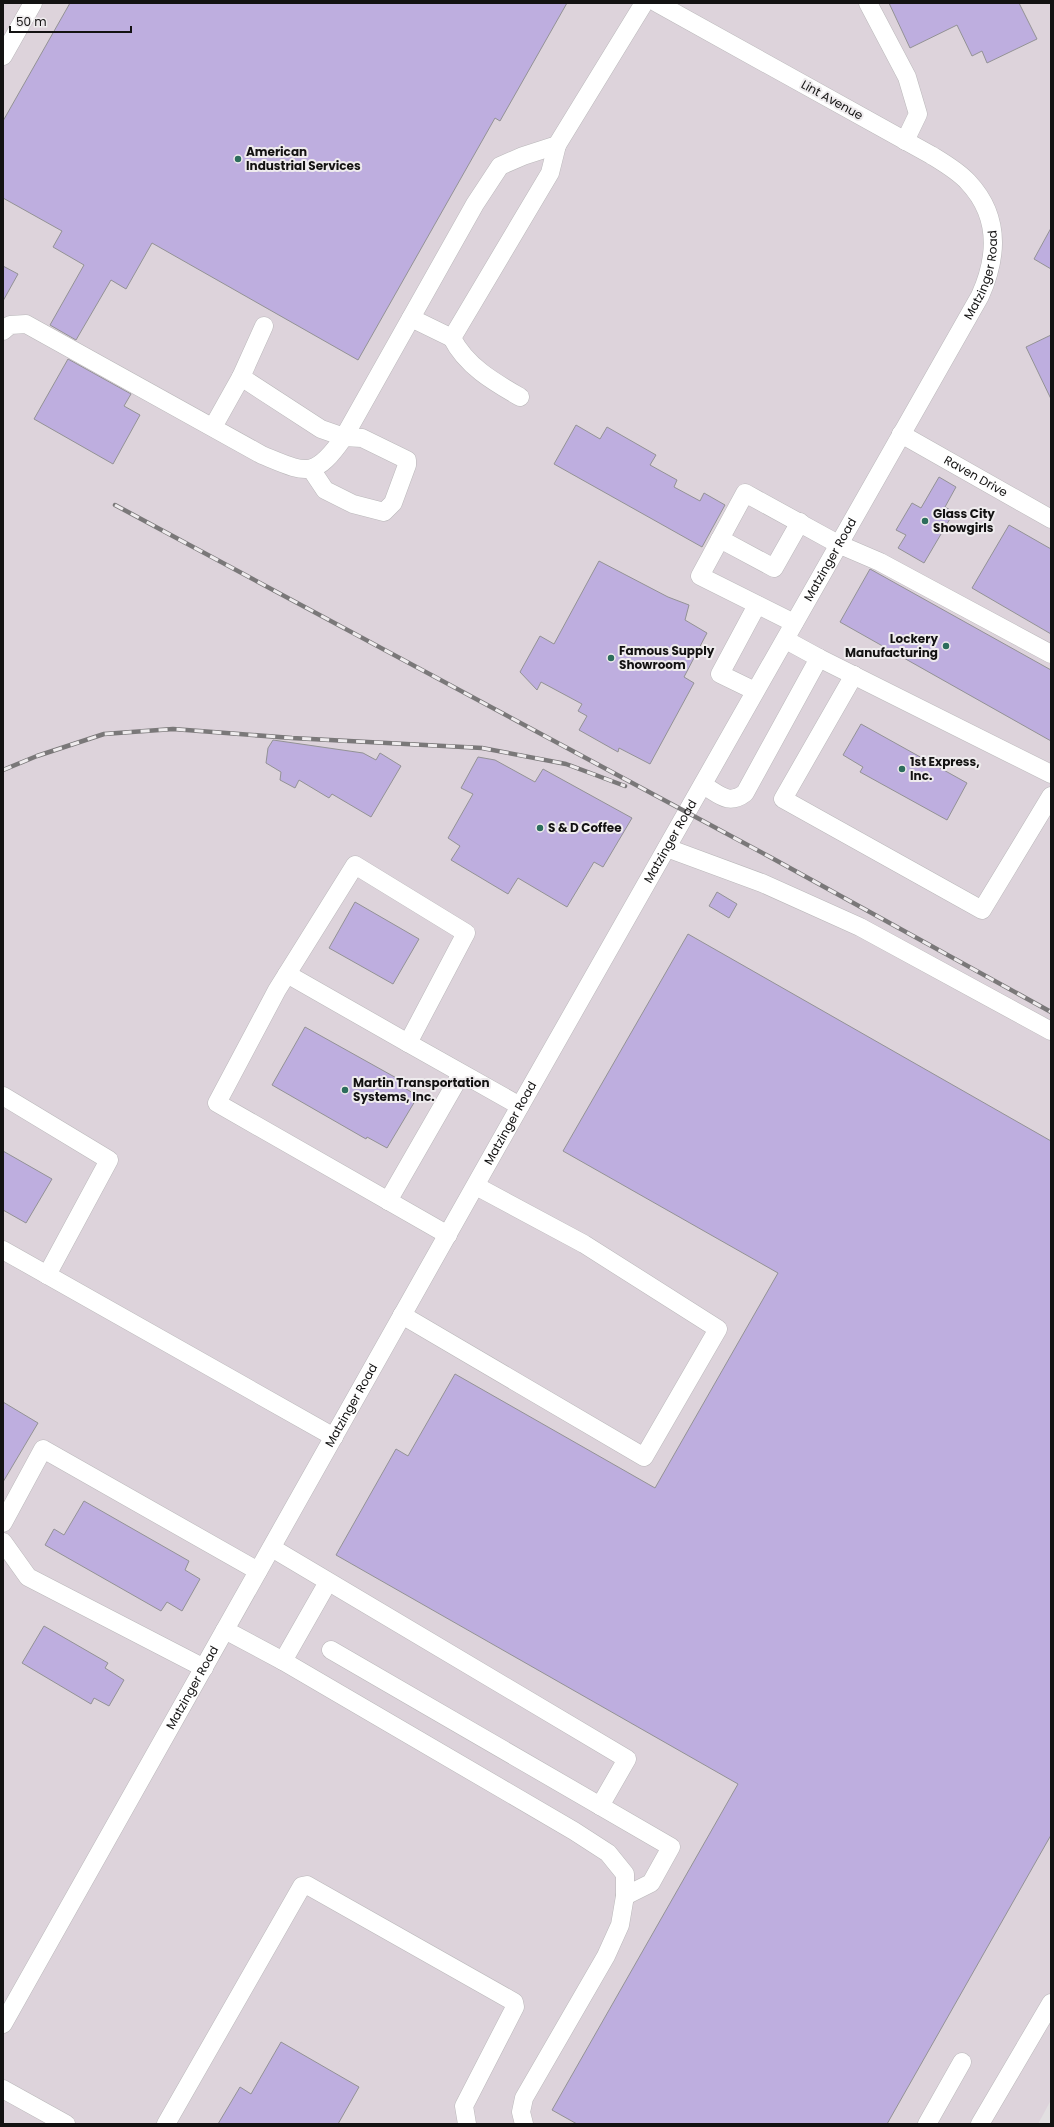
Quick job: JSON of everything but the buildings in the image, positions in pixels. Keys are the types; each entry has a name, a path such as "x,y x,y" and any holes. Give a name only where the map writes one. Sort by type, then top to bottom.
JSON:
{"street":[{"path":"3,56 33,3"},
{"path":"452,338 550,173 557,145 644,3"},
{"name":"Lint Avenue","path":"657,3 931,155 968,181 980,197 990,216"},
{"path":"868,3 907,77 918,114 905,141"},
{"path":"3,331 10,325 26,324 277,461 299,470 316,468 333,453 344,437 475,204 500,166 523,156 557,145"},
{"name":"Matzinger Road","path":"3,2024 520,1106 980,296 989,276 993,257 993,236 990,216"},
{"path":"411,318 452,338 458,350 488,379 520,397"},
{"path":"213,427 241,377 264,326"},
{"path":"241,377 321,430 344,437 362,438 407,460 407,465 393,503 384,512 353,504 324,490 311,469"},
{"name":"Raven Drive","path":"901,434 1051,518"},
{"path":"794,623 700,576 745,493 838,544 880,562 1051,654"},
{"path":"720,539 774,568 800,522"},
{"path":"756,691 720,674 757,605"},
{"path":"786,640 818,658 1051,774"},
{"path":"703,785 727,799 736,800 745,793 818,658"},
{"path":"854,675 783,799 982,910 1051,796"},
{"path":"667,848 762,883 860,927 1051,1031"},
{"path":"408,1043 466,933 355,866 287,974 217,1103 448,1235"},
{"path":"287,974 461,1074 520,1106"},
{"path":"388,1201 461,1074"},
{"path":"3,1096 109,1160 47,1275"},
{"path":"402,1315 644,1458 718,1329 584,1244 476,1186"},
{"path":"3,1250 334,1437"},
{"path":"3,1523 43,1448 258,1572"},
{"path":"3,1542 28,1577 204,1668"},
{"path":"272,1548 627,1759 600,1806"},
{"path":"283,1662 328,1582"},
{"path":"225,1630 283,1662 574,1831 608,1853 625,1874 625,1896 620,1925 606,1956 524,2098 521,2112 524,2124"},
{"path":"331,1650 671,1847 651,1883 625,1896"},
{"path":"166,2124 302,1886 307,1885 514,2002 515,2007 464,2106 467,2124"},
{"path":"980,2124 1051,2003"},
{"path":"927,2124 962,2062"},
{"path":"3,2089 66,2124"}],"shaded area":[{"path":"3,3 1051,3 1051,2100 1038,2124 3,2124"}],"railway":[{"path":"115,505 770,857 1051,1012"},
{"path":"3,770 37,756 104,734 173,729 292,738 482,748 566,764 625,786"}],"place":[{"name":"American Industrial Services","path":"238,159"},
{"name":"Glass City Showgirls","path":"925,521"},
{"name":"Lockery Manufacturing","path":"946,646"},
{"name":"Famous Supply Showroom","path":"611,658"},
{"name":"1st Express, Inc.","path":"902,769"},
{"name":"S & D Coffee","path":"540,828"},
{"name":"Martin Transportation Systems, Inc.","path":"345,1090"}]}
